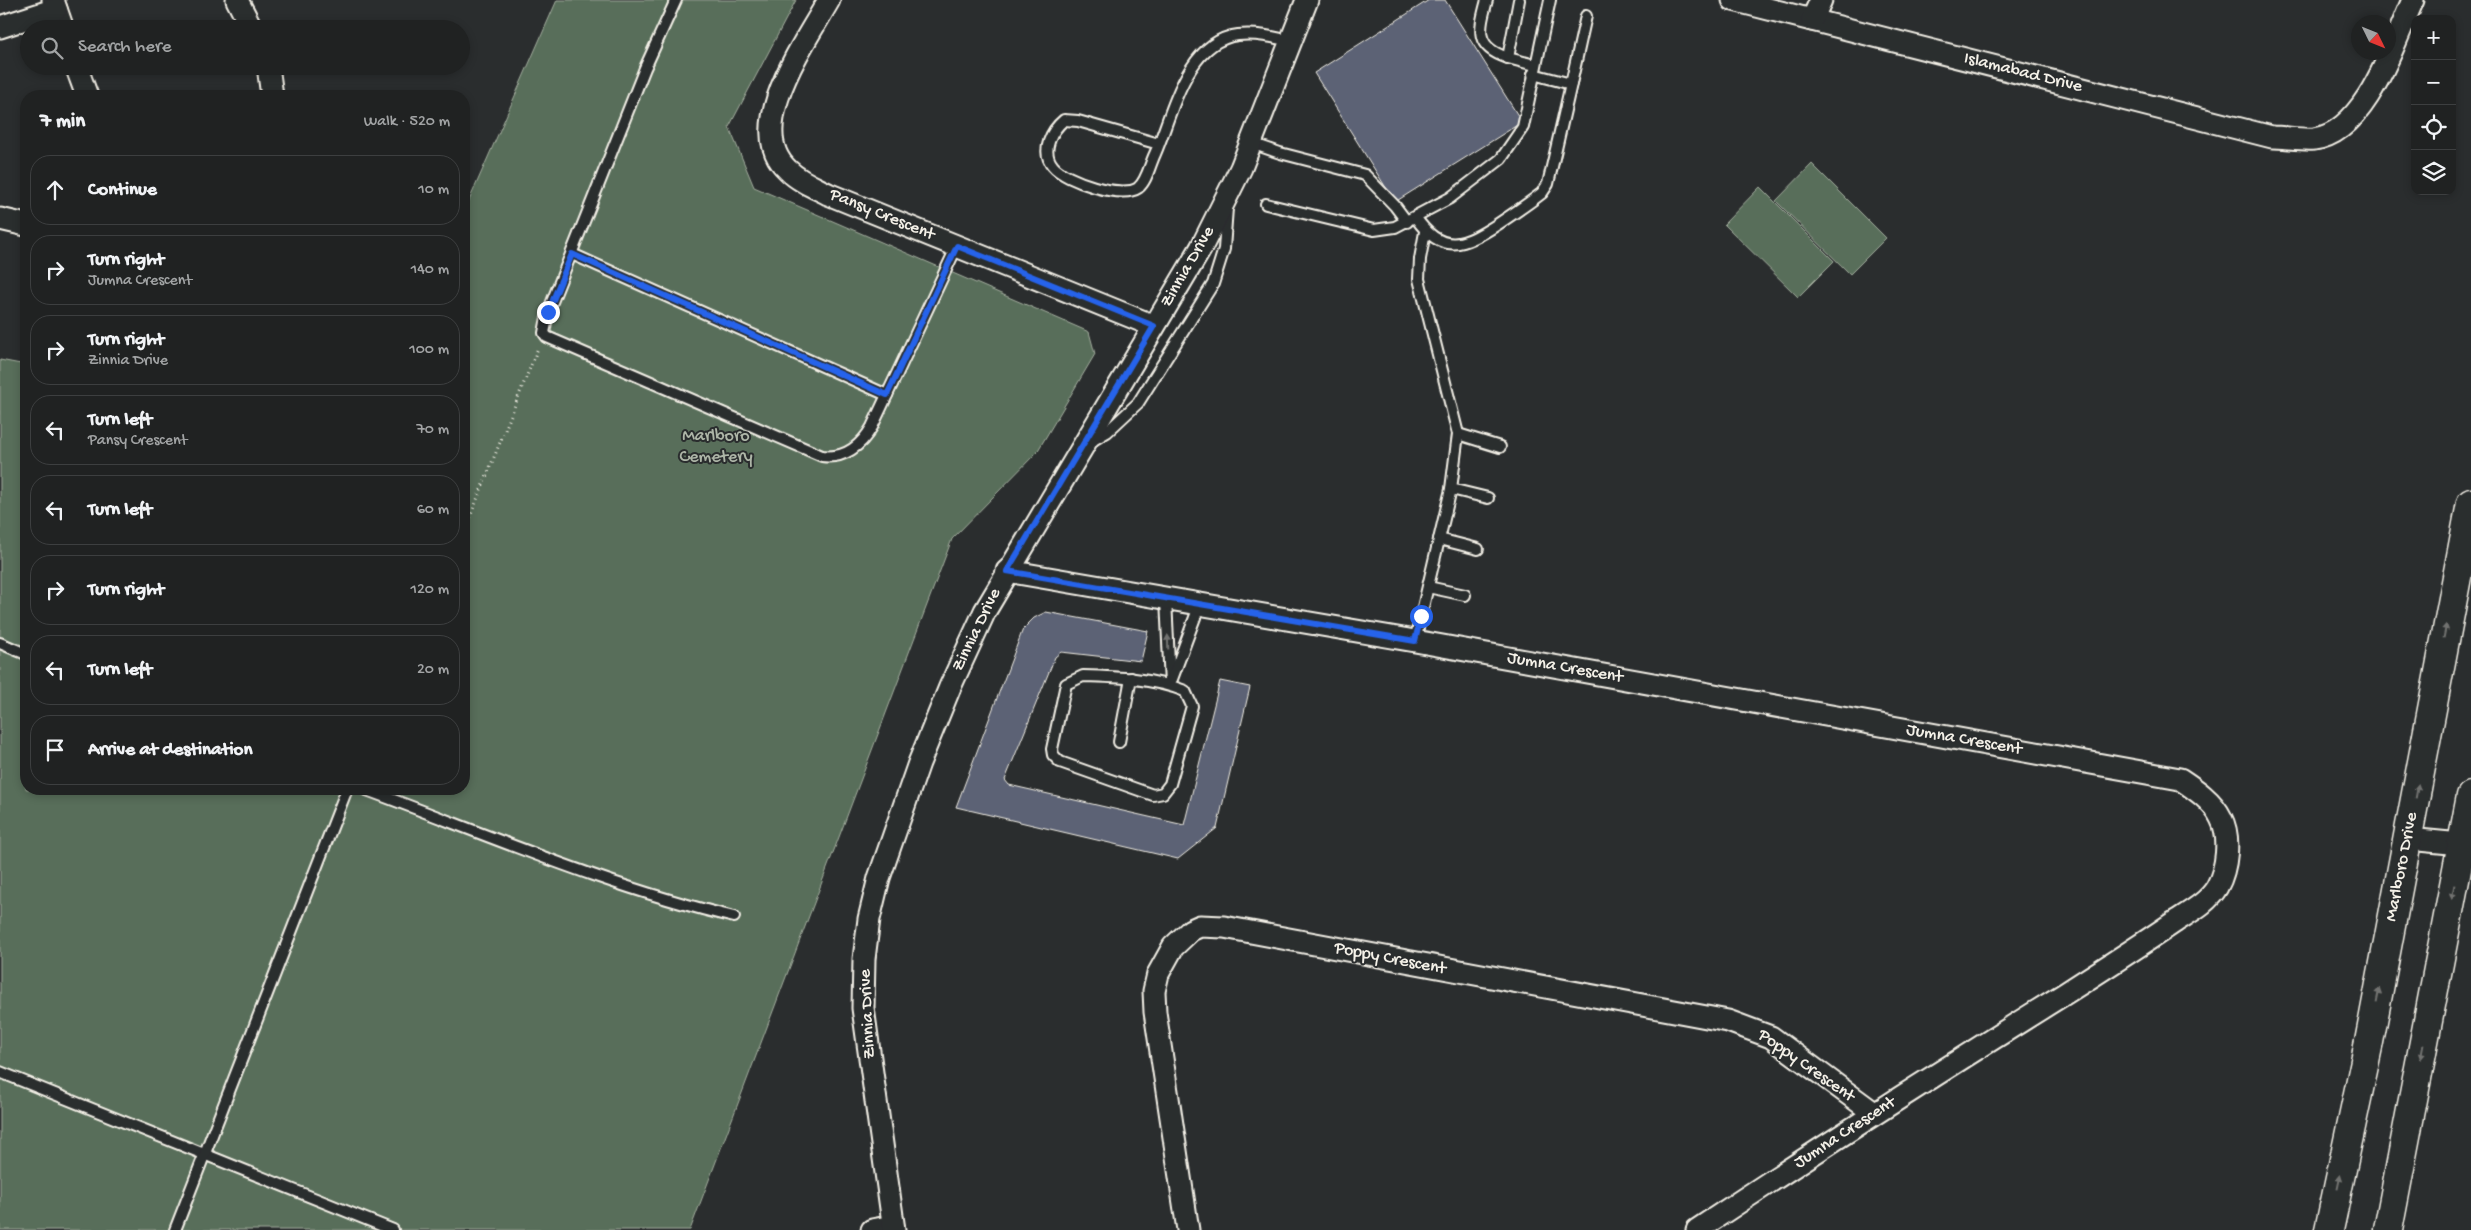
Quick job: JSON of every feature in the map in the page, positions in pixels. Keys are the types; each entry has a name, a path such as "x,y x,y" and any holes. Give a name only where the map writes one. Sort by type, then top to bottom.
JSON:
{"main road":[{"name":"Marlboro Drive","path":"2329,1230 2408,839 2471,503"},
{"path":"2388,1230 2466,845 2471,796"}],"street":[{"path":"237,0 247,20"},
{"name":"Pansy Crescent","path":"828,0 789,74 772,113 771,135 779,160 787,170 799,179 828,194 1154,326"},
{"name":"Zinnia Drive","path":"894,1228 864,1008 864,959 868,919 879,878 919,763 968,644 1007,571 1201,248 1228,195 1251,143 1307,0"},
{"name":"Islamabad Drive","path":"1733,0 2272,137 2314,139 2342,128 2356,115 2382,69 2413,0"},
{"path":"1812,20 1821,0"},
{"path":"28,20 57,13"},
{"path":"0,27 20,22"},
{"path":"79,75 85,90"},
{"path":"269,75 271,90"},
{"path":"0,219 20,223"},
{"name":"Jumna Crescent","path":"1007,571 1415,641 2180,779 2198,791 2221,817 2225,832 2226,849 2224,870 2216,888 2203,903 2130,953 1874,1113 1697,1230"},
{"path":"2408,839 2466,845"},
{"name":"Poppy Crescent","path":"1188,1230 1155,1012 1154,991 1158,974 1173,946 1186,934 1200,926 1247,930 1464,973 1728,1021 1771,1037 1874,1113"},
{"path":"872,1230 894,1228"}],"lane":[{"path":"676,0 645,68 548,312 544,333 554,341 822,456 832,458 845,454 866,438 957,246"},
{"path":"1486,0 1480,27 1482,40 1488,50 1571,84"},
{"path":"1508,58 1519,0"},
{"path":"1266,204 1374,230 1396,227 1450,198 1501,159 1523,127 1550,0"},
{"path":"1251,143 1280,154 1365,175 1395,206 1425,232 1450,244 1465,243 1483,234 1542,193 1548,184 1586,16"},
{"path":"1159,144 1078,121 1064,120 1055,127 1048,139 1048,155 1052,166 1062,174 1108,191 1122,192 1135,190 1142,184 1159,144 1186,73 1204,52 1218,41 1236,35 1259,34 1290,41"},
{"path":"1081,447 1107,432 1138,403 1212,284 1224,249 1228,195"},
{"path":"1415,641 1451,489 1458,434 1419,279 1420,259 1425,232"},
{"path":"572,254 887,395"},
{"path":"1458,434 1500,447"},
{"path":"1451,489 1488,498"},
{"path":"1439,539 1478,549"},
{"path":"1428,587 1465,595"},
{"path":"1166,598 1170,685"},
{"path":"1170,685 1200,604"},
{"path":"0,643 20,651"},
{"path":"1083,676 1130,678 1170,685 1186,691 1192,706 1170,784 1163,793 1153,795 1060,762 1053,755 1052,749 1066,684 1083,676"},
{"path":"1119,742 1130,678"},
{"path":"175,1230 345,795"},
{"path":"380,795 630,888 685,905 734,917"},
{"path":"0,1072 394,1230"}],"path":[{"path":"470,517 544,333"}],"green space":[{"name":"Marlboro Cemetery","path":"557,0 796,0 729,127 754,187 1089,332 1095,354 1037,452 952,539 690,1230 0,1230 0,360 20,364 20,795 470,795 470,198"},
{"path":"1812,164 1886,238 1850,274 1776,201"},
{"path":"1760,187 1834,261 1798,297 1724,224"}],"building":[{"path":"1429,0 1445,0 1522,122 1395,202 1314,73"},
{"path":"1046,612 1148,631 1141,661 1061,652 1055,657 1005,780 1009,785 1184,825 1220,681 1250,687 1217,828 1178,859 956,807 1023,629 1034,618"}],"route":[{"path":"548,312 572,254 887,395 957,246 1154,326 1007,571 1415,641 1421,616"}]}
